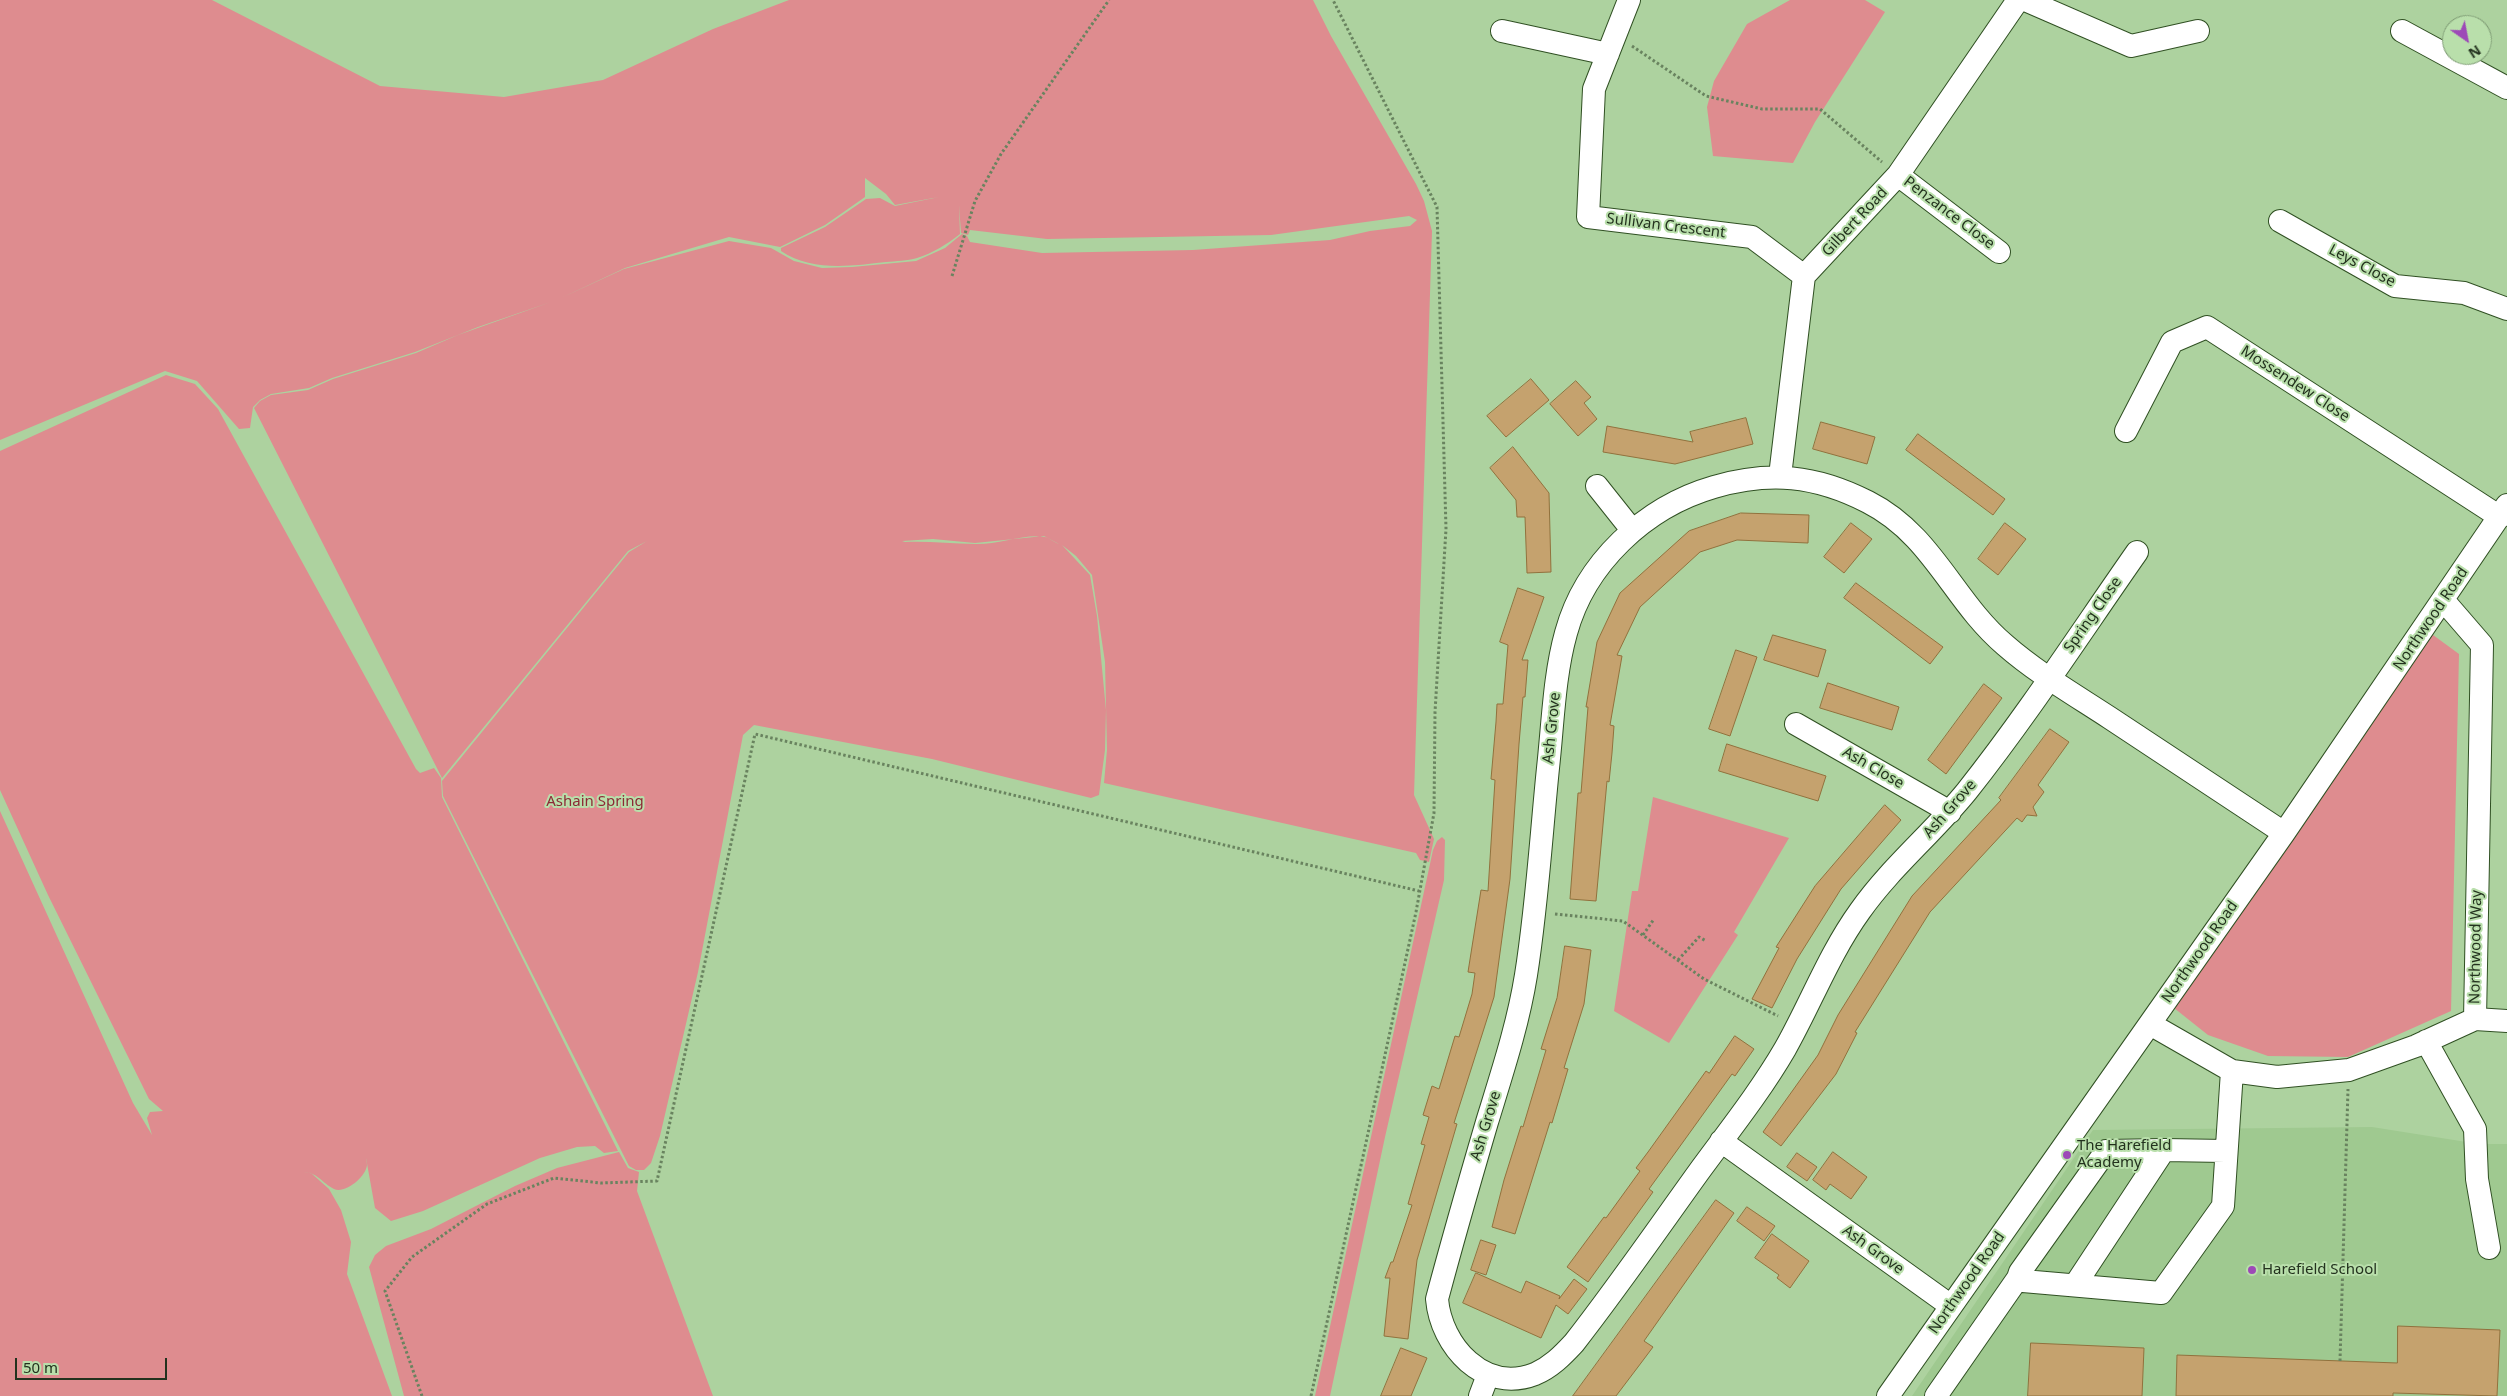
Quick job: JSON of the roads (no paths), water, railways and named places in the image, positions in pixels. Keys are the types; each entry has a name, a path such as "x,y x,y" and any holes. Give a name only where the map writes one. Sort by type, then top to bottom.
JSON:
{"street":[{"name":"Sullivan Crescent","path":"1629,0 1594,89 1588,217 1752,237 1804,276"},
{"name":"Gilbert Road","path":"1804,276 1898,175 2018,0"},
{"path":"2026,0 2131,46 2198,31"},
{"path":"2402,30 2507,88"},
{"path":"1502,31 1612,44"},
{"name":"Penzance Close","path":"1898,175 1999,252"},
{"name":"Leys Close","path":"2280,220 2394,286 2464,293 2507,309"},
{"path":"1780,476 1804,276"},
{"name":"Mossendew Close","path":"2126,430 2172,342 2207,327 2503,511"},
{"name":"Ash Grove","path":"2049,678 2006,739 1950,812 1875,890 1827,964 1784,1050 1596,1315 1562,1356 1532,1375 1503,1378 1488,1375 1466,1362 1456,1349 1440,1317 1437,1299 1514,1032 1526,975 1557,684 1566,631 1585,590 1617,546 1632,530 1652,516 1683,498 1706,490 1736,481 1780,476 1835,487 1884,511 1906,527 1936,560 1984,625 2004,645 2049,678 2284,833"},
{"path":"1597,486 1632,530"},
{"name":"Northwood Road","path":"1888,1396 2284,833 2444,601 2503,511"},
{"name":"Spring Close","path":"2049,678 2137,552"},
{"name":"Northwood Way","path":"2150,1024 2232,1071 2277,1077 2349,1070 2426,1041 2475,1019 2482,645 2444,601"},
{"name":"Ash Close","path":"1796,724 1950,812"},
{"path":"2475,1019 2507,1021"},
{"path":"2426,1041 2475,1130 2477,1179 2489,1248"},
{"path":"2018,1278 2023,1281 2075,1284 2161,1293 2223,1206 2225,1152 2232,1071"},
{"name":"Ash Grove","path":"1721,1141 1951,1306"},
{"path":"2075,1284 2164,1150"},
{"path":"1936,1396 2018,1278 2020,1272 2106,1151 2225,1152"},
{"path":"1480,1396 1488,1375"}],"place":[{"name":"The Harefield Academy","path":"2067,1155"},
{"name":"Harefield School","path":"2252,1270"}],"park label":[{"name":"Ashain Spring","path":"595,802"}]}
